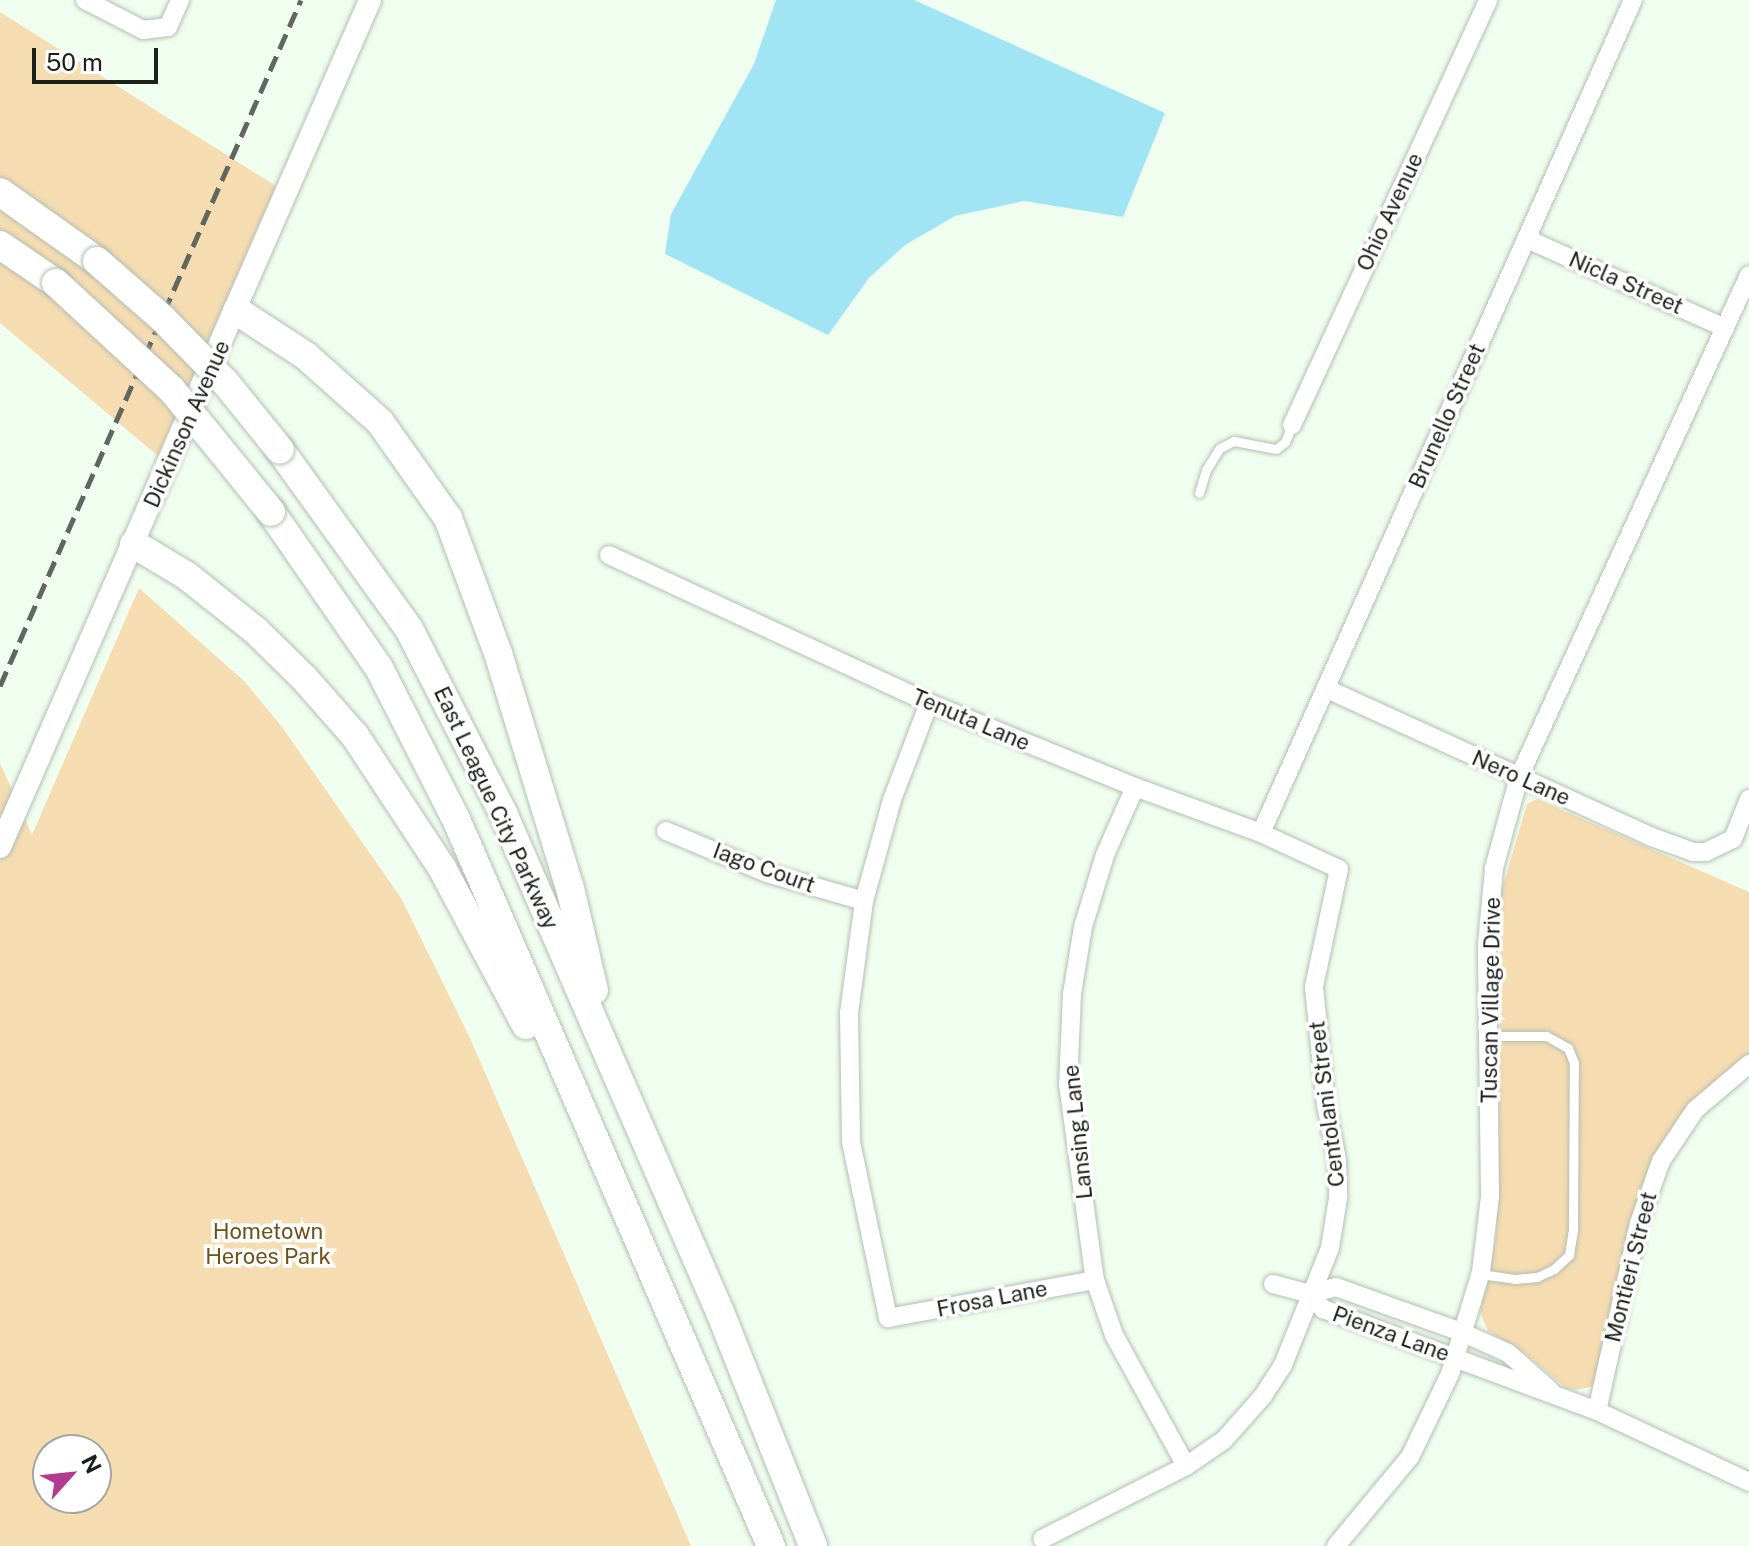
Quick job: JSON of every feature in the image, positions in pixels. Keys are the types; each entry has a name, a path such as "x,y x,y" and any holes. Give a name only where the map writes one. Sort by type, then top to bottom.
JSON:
{"main road":[{"name":"East League City Parkway","path":"0,192 97,261 163,319 225,382 280,450 409,629 503,813 720,1312 813,1546"},
{"name":"East League City Parkway","path":"0,245 56,283 172,390 271,512 379,668 456,819 771,1546"},
{"path":"237,311 306,356 380,422 448,518 498,653 566,873 609,1057"},
{"path":"134,544 187,576 271,645 321,695 385,776 483,940 530,1034 627,1253 689,1357"}],"street":[{"path":"85,0 143,30 168,27 180,0"},
{"name":"Dickinson Avenue","path":"0,847 237,311 370,0"},
{"name":"Ohio Avenue","path":"1292,425 1488,0"},
{"name":"Brunello Street","path":"1261,833 1633,0"},
{"name":"Nicla Street","path":"1527,239 1725,328"},
{"name":"Tuscan Village Drive","path":"1336,1546 1410,1457 1450,1374 1480,1274 1490,1196 1487,945 1494,868 1519,777 1749,275"},
{"name":"Tenuta Lane","path":"609,555 929,703 1135,787 1261,833 1339,869"},
{"name":"Nero Lane","path":"1327,689 1649,836 1693,852 1718,847 1733,839 1749,799"},
{"path":"864,901 892,800 929,703"},
{"name":"Lansing Lane","path":"1135,787 1105,855 1083,927 1072,994 1068,1084 1095,1280 1114,1335 1186,1466"},
{"name":"Iago Court","path":"666,831 767,873 864,901"},
{"name":"Centolani Street","path":"1042,1539 1186,1466 1224,1440 1263,1396 1283,1365 1330,1248 1338,1198 1337,1160 1326,1105 1314,987 1339,869"},
{"name":"Frosa Lane","path":"864,901 849,1013 851,1142 888,1318 1095,1280"},
{"name":"Montieri Street","path":"1597,1411 1639,1223 1661,1161 1695,1110 1749,1064"},
{"path":"1273,1284 1310,1294"},
{"name":"Pienza Lane","path":"1555,1394 1508,1353 1461,1332 1336,1287 1310,1294 1323,1309 1597,1411 1749,1482"}],"lane":[{"path":"1199,493 1206,470 1220,448 1234,441 1276,449 1285,442 1292,425"},
{"path":"1480,1274 1515,1279 1537,1277 1554,1269 1569,1255 1573,1229 1574,1063 1568,1048 1546,1036 1488,1036"}],"green space":[{"path":"0,12 276,186 158,456 0,323"},
{"name":"Hometown Heroes Park","path":"139,588 244,681 282,727 401,898 469,1036 691,1546 0,1546 0,763 32,835"},
{"path":"1537,799 1749,892 1749,1056 1703,1092 1676,1122 1595,1382 1591,1387 1575,1390 1566,1388 1526,1354 1488,1331 1480,1312 1495,1244 1499,1192 1501,893 1527,804"}],"water":[{"path":"776,0 914,0 1165,113 1123,217 1024,201 955,216 905,245 869,278 828,335 665,254 671,214 754,64"}],"railway":[{"path":"0,686 301,0"}]}
